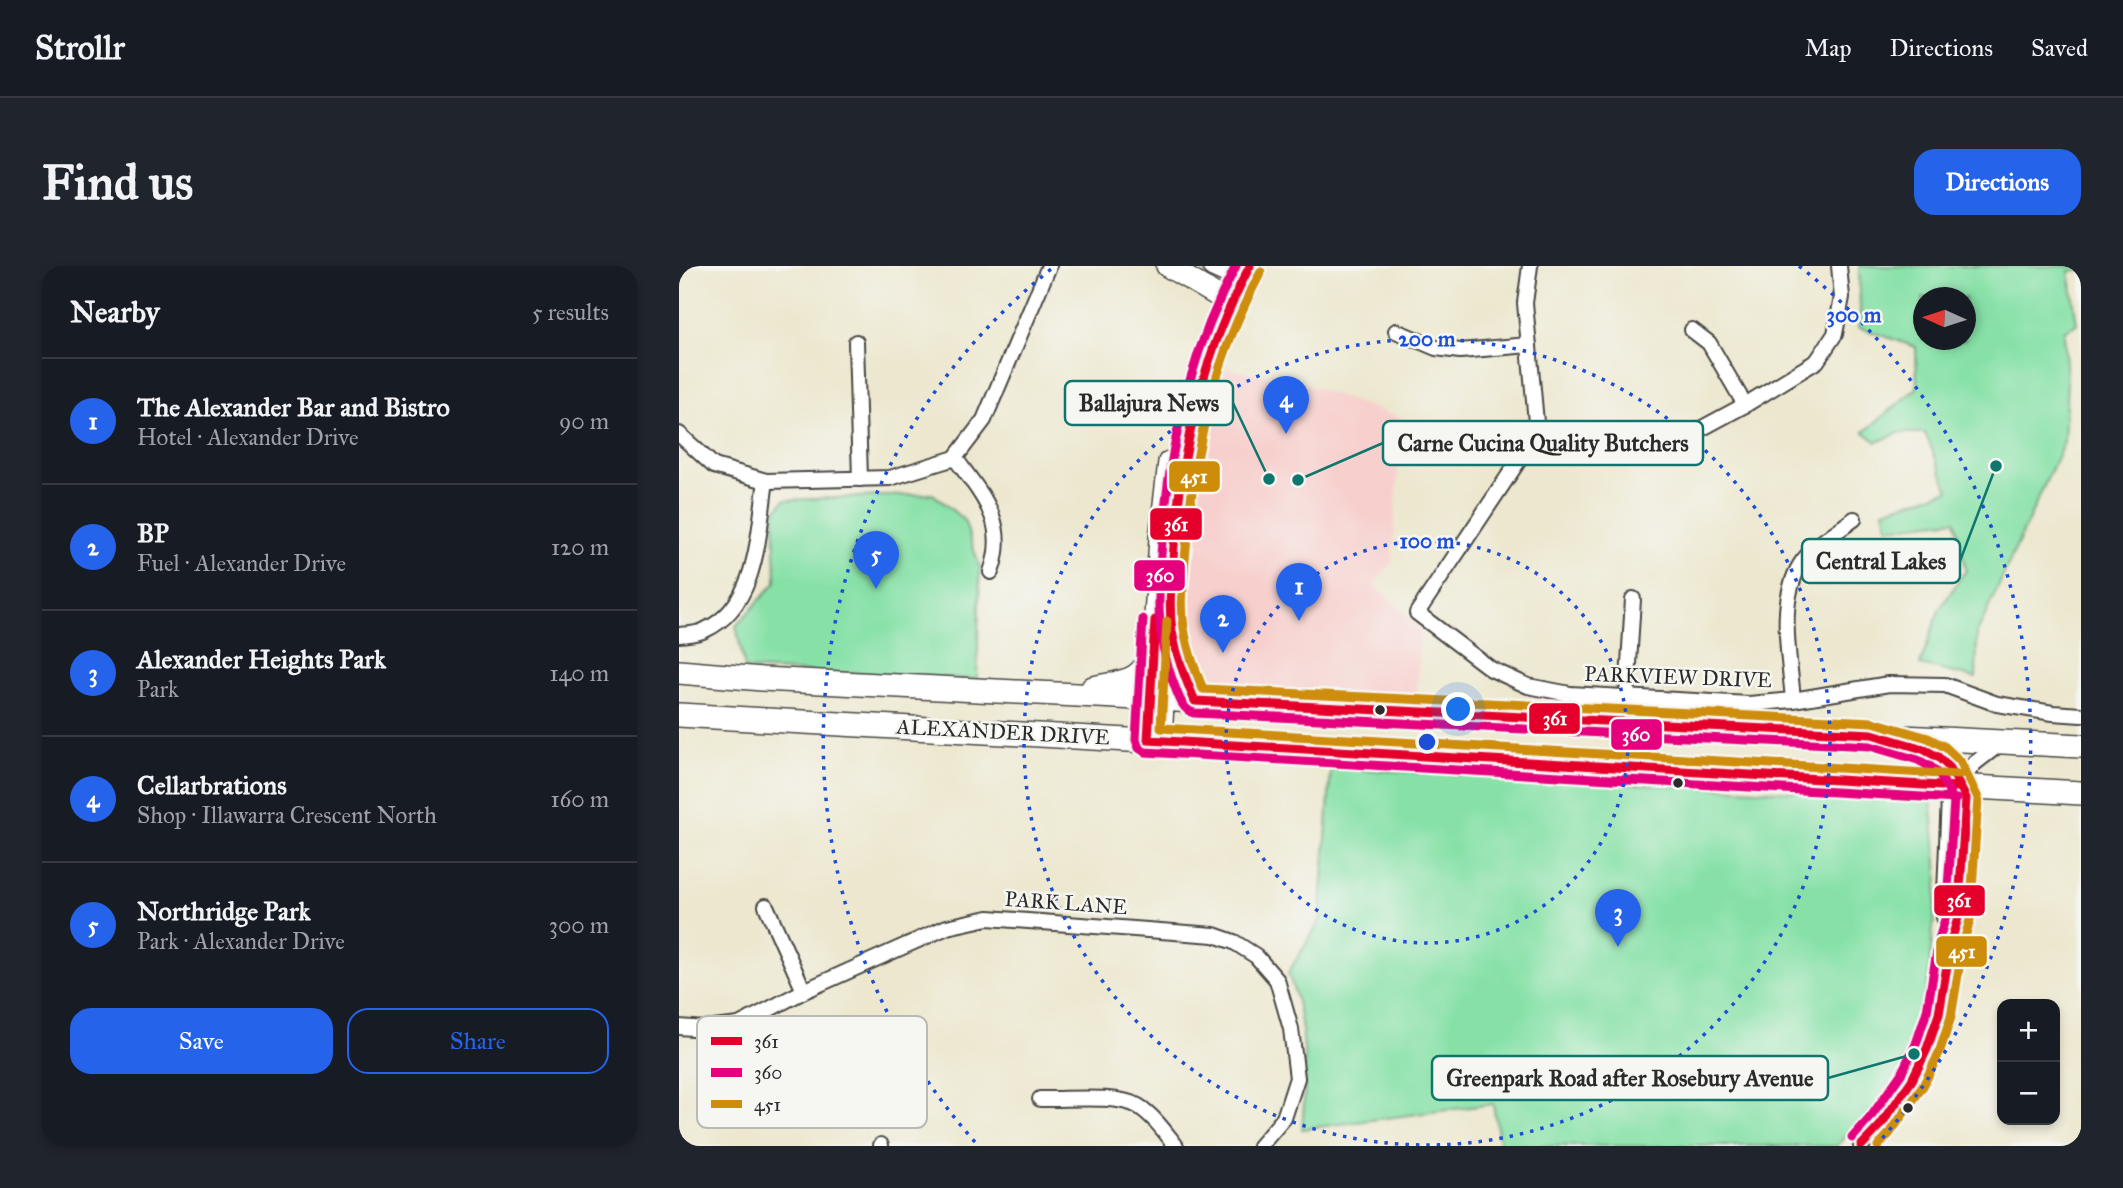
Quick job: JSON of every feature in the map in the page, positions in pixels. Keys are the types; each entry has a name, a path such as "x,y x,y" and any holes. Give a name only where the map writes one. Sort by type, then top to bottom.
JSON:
{"main road":[{"path":"1167,266 1225,300"},
{"path":"1155,740 1157,699 1170,610 1175,522 1194,406 1235,270"},
{"path":"1157,699 1153,650 1160,538 1169,460 1197,353 1225,300"},
{"path":"1170,610 1182,668 1195,701"},
{"path":"1066,694 1134,677 1144,671 1153,650"},
{"name":"ALEXANDER DRIVE","path":"679,672 762,679 2081,746"},
{"name":"ALEXANDER DRIVE","path":"679,715 2081,793"}],"street":[{"path":"679,434 714,466 766,481 890,478 955,458 984,420 1049,266"},
{"path":"1530,266 1525,303 1537,433 1604,452 1650,452 1669,446 1745,405 1817,361 1835,334 1842,297 1839,266"},
{"path":"1692,330 1709,342 1745,405"},
{"path":"1396,331 1436,348 1460,351 1529,345"},
{"path":"856,342 860,479"},
{"name":"PARKVIEW DRIVE","path":"1537,433 1416,613 1491,669 1528,686 1570,694 1749,704 1793,700 1889,684 1945,685 1997,704 2081,715"},
{"path":"955,458 992,512 998,541 997,555 991,572"},
{"path":"679,635 703,631 720,622 741,598 754,561 766,481"},
{"path":"1793,700 1786,614 1790,592 1800,565 1819,545 1854,519"},
{"path":"1627,696 1633,599"},
{"path":"1861,1146 1880,1126 1906,1089 1927,1049 1939,1014 1951,941 1958,918 1966,798 1950,768 1938,757 1923,749 1872,734"},
{"path":"1958,787 1975,763 2003,742"},
{"path":"766,906 804,992"},
{"name":"PARK LANE","path":"757,1016 947,927 988,918 1214,935 1234,942 1257,956 1277,980 1291,1029 1297,1078 1284,1118 1260,1146"},
{"name":"PARK LANE","path":"679,1027 697,1028"},
{"path":"1039,1100 1118,1100 1137,1106 1159,1124 1176,1146"}],"shaded area":[{"path":"1225,368 1301,383 1402,418 1392,563 1374,585 1420,627 1417,699 1209,687 1188,665 1183,642 1184,584 1194,464 1201,419"}],"green space":[{"path":"1859,266 2081,266 2081,271 2069,271 2077,324 2064,331 2067,383 2064,442 1977,633 1976,678 1920,665 1939,610 1966,570 1955,520 1888,528 1884,510 1949,490 1925,433 1899,433 1877,442 1864,432 1917,388 1916,350 1976,350 1976,287 1913,287 1913,346 1858,327"},
{"path":"933,494 964,520 980,568 977,679 745,669 736,626 776,582 774,513 784,500"},
{"path":"1331,768 1931,799 1938,874 1928,982 1912,1045 1881,1101 1837,1146 1500,1146 1493,1104 1302,1129 1304,1050 1299,1011 1288,973 1320,921"}],"transit line":[{"name":"360","path":"1236,266 1206,332 1194,366 1176,435 1165,506 1159,577 1160,628 1167,662 1183,704 1194,713 1870,746 1918,760 1931,767 1940,776 1954,801 1946,916 1939,939 1927,1011 1916,1044 1901,1074 1870,1118 1852,1138"},
{"name":"361","path":"1250,266 1233,300 1207,368 1189,437 1178,509 1171,620 1178,658 1195,701 1872,734 1923,749 1938,757 1950,768 1966,798 1958,918 1951,941 1939,1014 1927,1049 1912,1080 1880,1126 1861,1146"},
{"name":"451","path":"1261,272 1244,305 1218,372 1194,475 1182,608 1187,644 1203,689 1873,722 1928,738 1945,747 1960,761 1978,798 1970,920 1963,944 1951,1017 1939,1053 1923,1086 1878,1146"},
{"name":"360","path":"1143,619 1136,740 1139,748 1145,752 1957,799"},
{"name":"361","path":"1155,620 1148,740 1958,787"},
{"name":"451","path":"1167,621 1161,728 1959,775"}],"place":[{"name":"Cellarbrations","path":"1286,434"},
{"name":"Central Lakes","path":"1996,466"},
{"name":"Ballajura News","path":"1269,479"},
{"name":"Carne Cucina Quality Butchers","path":"1298,480"},
{"name":"Northridge Park","path":"876,589"},
{"name":"The Alexander Bar and Bistro","path":"1299,621"},
{"name":"BP","path":"1223,653"},
{"name":"Alexander Heights Park","path":"1618,947"},
{"name":"Greenpark Road after Rosebury Avenue","path":"1914,1054"}]}
